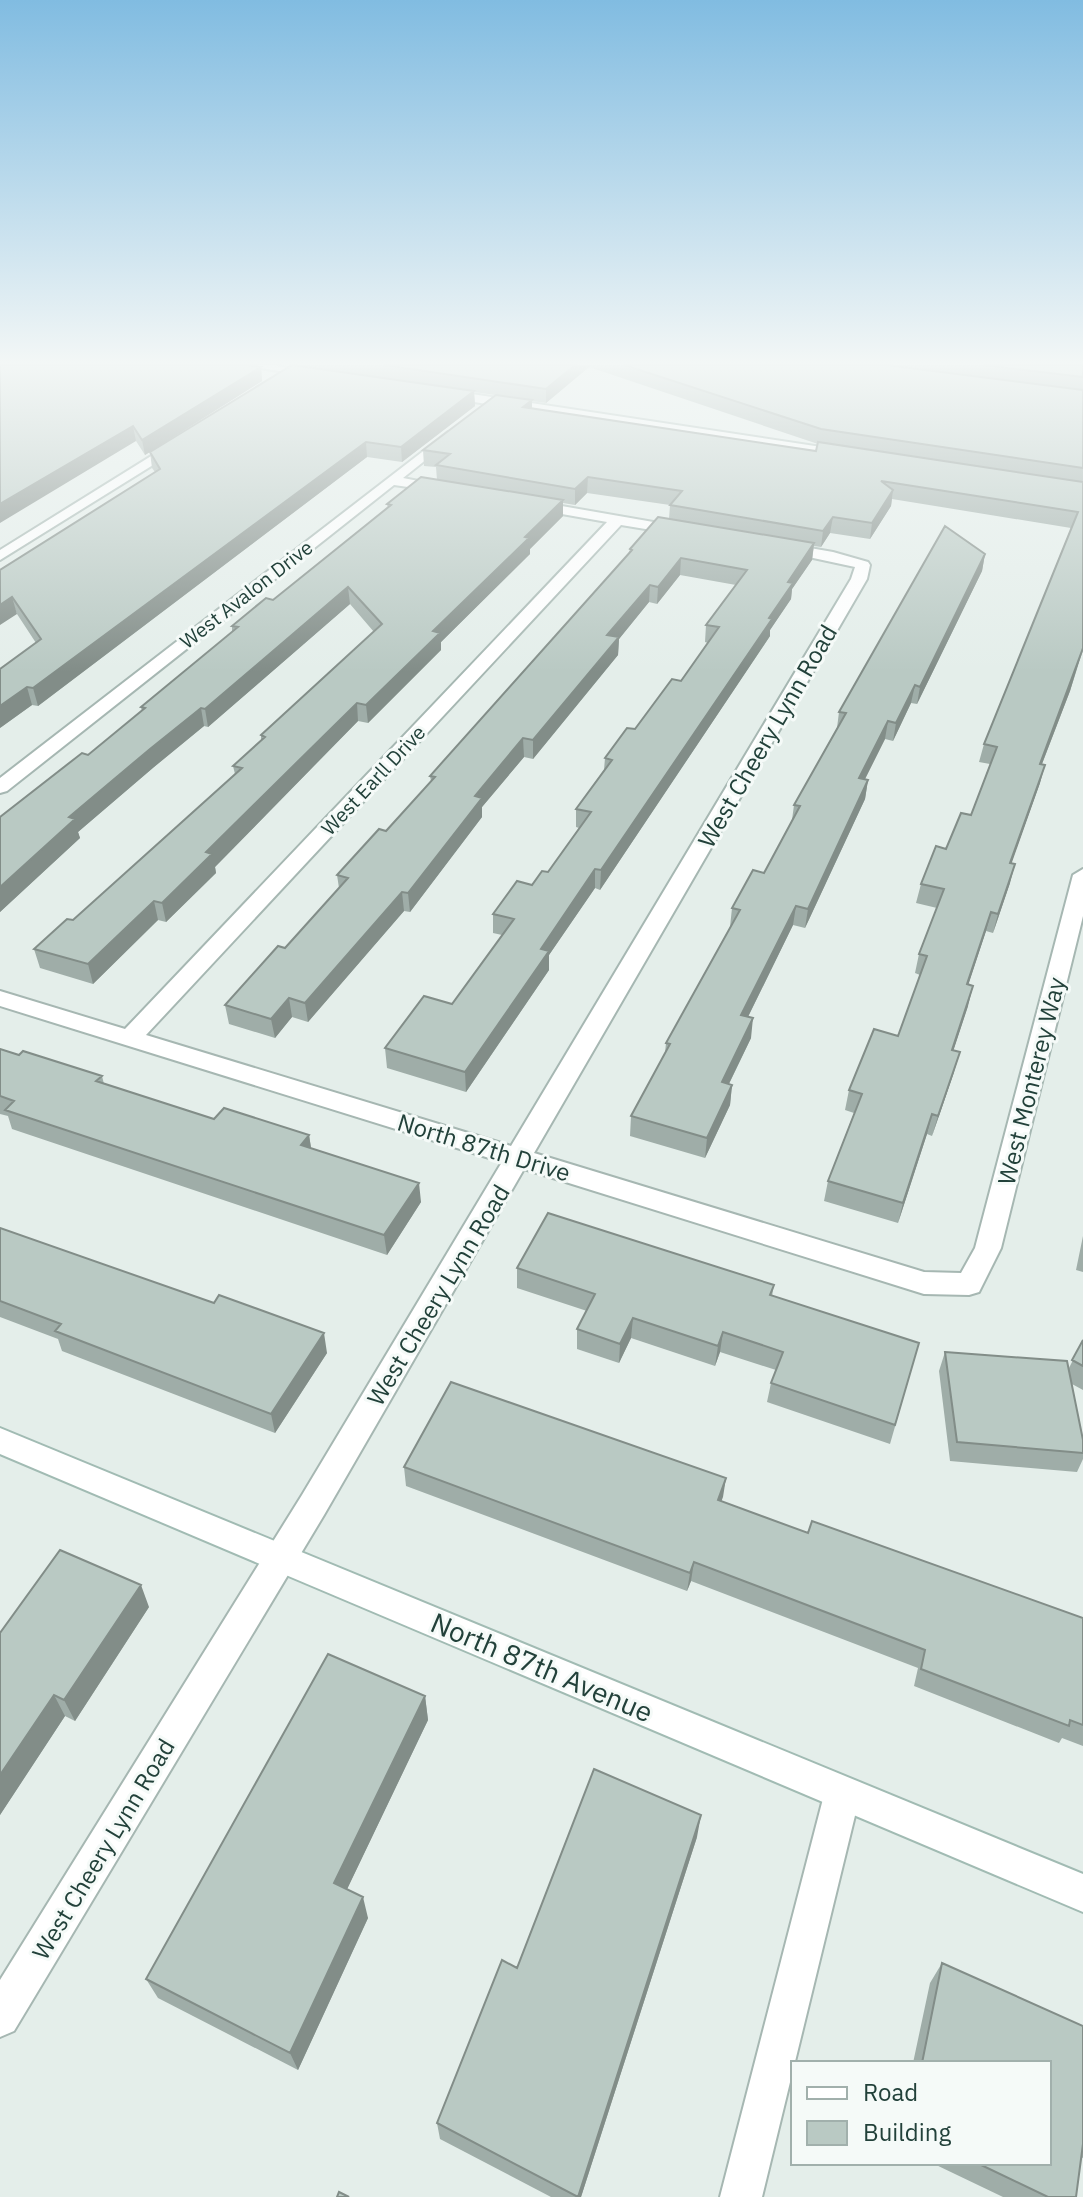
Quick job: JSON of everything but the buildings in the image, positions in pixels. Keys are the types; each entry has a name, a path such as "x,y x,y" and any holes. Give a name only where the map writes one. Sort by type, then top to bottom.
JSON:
{"street":[{"path":"0,556 140,468"},
{"name":"West Avalon Drive","path":"0,787 407,468"},
{"path":"391,480 467,493"},
{"path":"512,501 694,533"},
{"name":"West Earll Drive","path":"129,1039 617,520"},
{"name":"West Cheery Lynn Road","path":"0,2017 282,1556 520,1158 859,579 863,565 833,556 771,545"},
{"name":"West Monterey Way","path":"969,1284 988,1248 1083,875"},
{"name":"North 87th Drive","path":"0,998 924,1283 969,1284"},
{"name":"North 87th Avenue","path":"0,1441 282,1556 842,1795 1083,1893"},
{"path":"741,2197 842,1795"}]}
